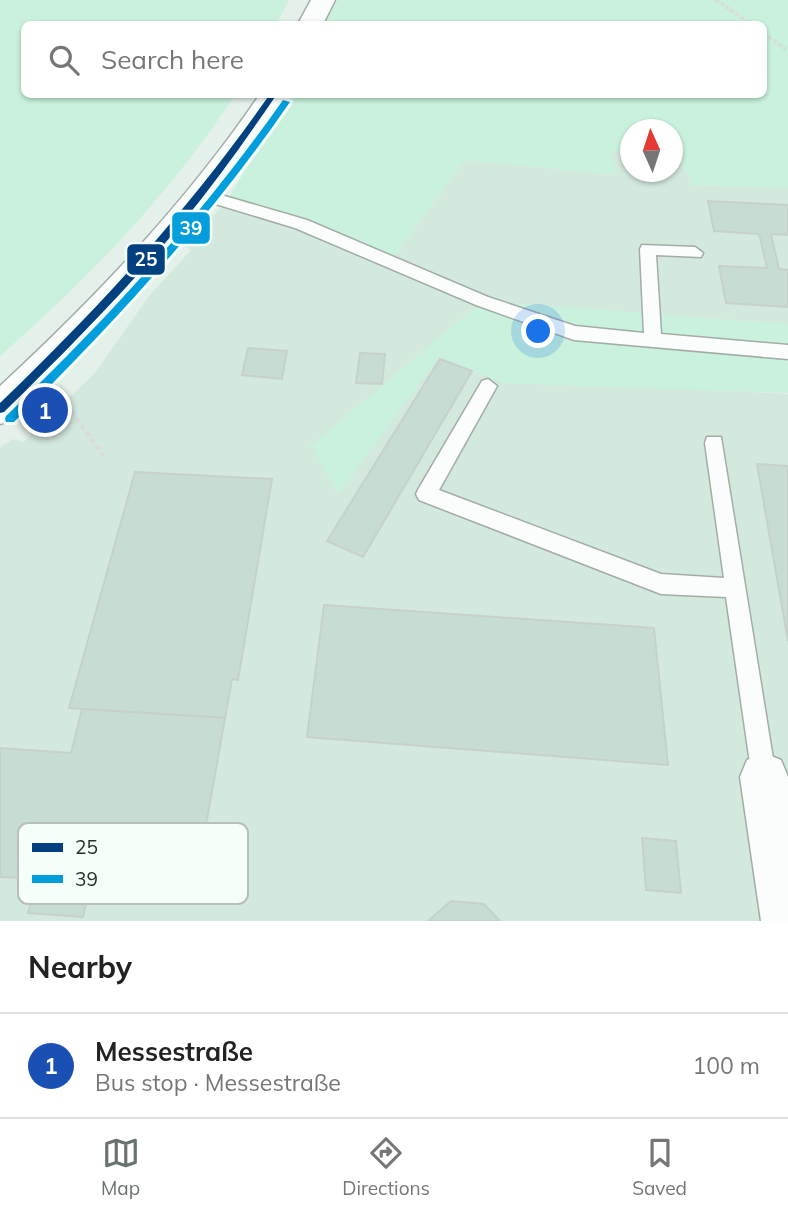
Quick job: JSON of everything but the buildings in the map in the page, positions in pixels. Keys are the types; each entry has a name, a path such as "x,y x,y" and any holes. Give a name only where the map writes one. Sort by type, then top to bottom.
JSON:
{"main road":[{"path":"312,21 323,0"},
{"path":"0,409 99,315 204,195 240,148 271,98"},
{"path":"764,776 788,921"}],"lane":[{"path":"204,195 301,225 482,302 574,333 788,352"},
{"path":"653,340 648,249 695,253"},
{"path":"488,386 426,494 661,584 736,588"},
{"path":"714,443 764,776"}],"path":[{"path":"716,0 747,21"},
{"path":"767,35 788,51"},
{"path":"60,397 104,456"}],"shaded area":[{"path":"611,151 620,151 620,182 683,182 683,165 692,185 788,188 788,324 484,302 645,386 788,394 788,921 0,921 0,447 13,439 23,442 94,374 149,296 191,250 185,246 226,202 390,263 464,160 616,175"}],"green space":[{"path":"0,0 289,0 278,21 21,21 21,98 233,98 156,201 65,296 0,356"},
{"path":"337,0 788,0 788,188 692,185 683,165 683,119 620,119 620,151 611,151 617,175 464,160 390,263 226,202 290,98 767,98 767,21 326,21"},
{"path":"482,301 788,324 788,393 503,383 438,358 338,494 311,446"}],"transit line":[{"name":"25","path":"0,409 75,335 146,259 213,179 271,98"},
{"name":"39","path":"10,419 85,345 157,268 224,188 286,102"}],"place":[{"name":"Messestraße","path":"45,410"}]}
